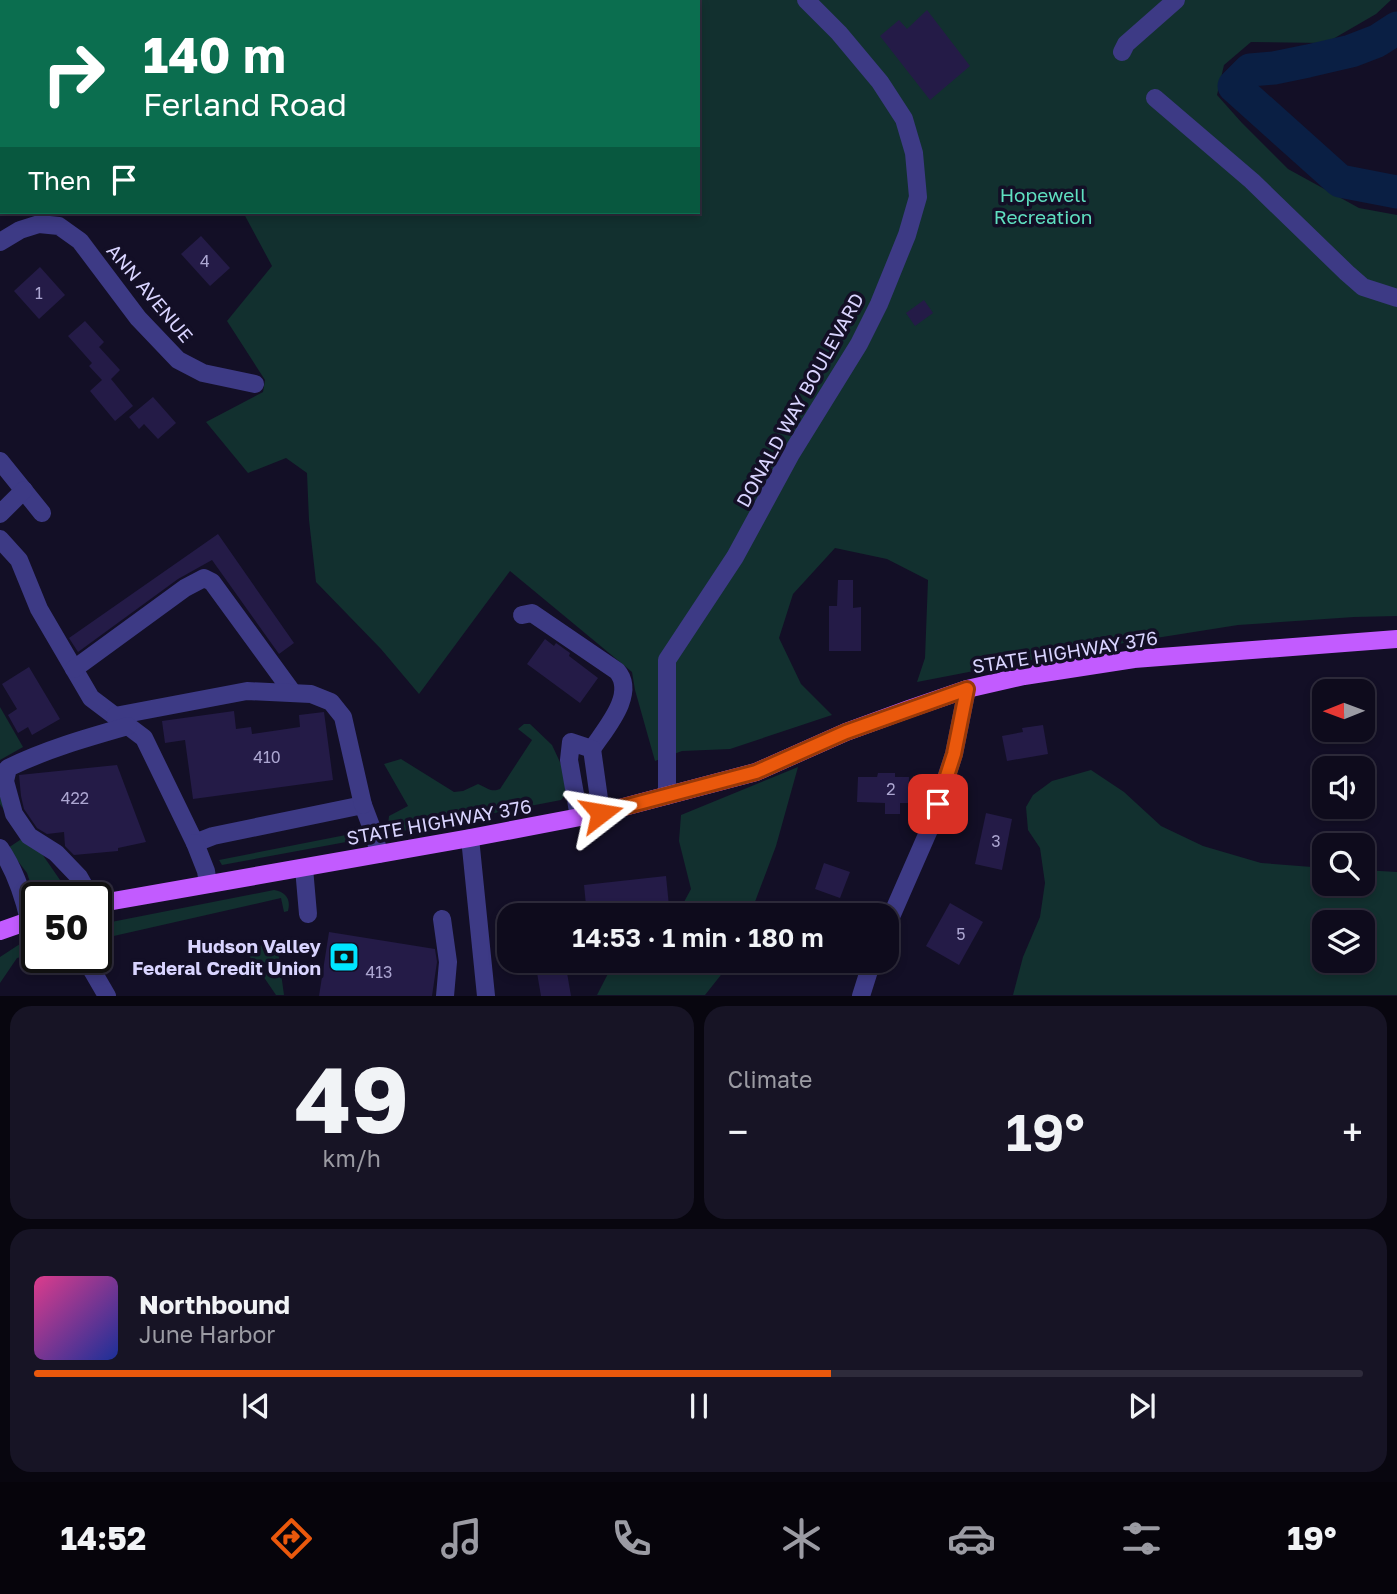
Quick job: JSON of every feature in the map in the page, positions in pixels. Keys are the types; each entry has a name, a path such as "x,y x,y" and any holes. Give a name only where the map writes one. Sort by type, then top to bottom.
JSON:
{"main road":[{"name":"STATE HIGHWAY 376","path":"112,901 601,813 756,772 846,732 967,689 1024,676 1134,659 1397,639"},
{"path":"0,930 21,922"}],"street":[{"name":"DONALD WAY BOULEVARD","path":"667,796 667,660 735,557 791,454 859,344 879,304 907,235 918,197 914,153 904,118 872,72 806,0"},
{"path":"1122,52 1126,44 1176,0"},
{"path":"1154,98 1252,181 1363,287 1397,298"},
{"name":"ANN AVENUE","path":"0,243 20,230 39,224 59,226 80,241 138,318 178,360 203,373 255,384"},
{"path":"0,461 42,513"},
{"path":"0,514 24,490"},
{"path":"0,538 19,560 39,609 92,698 144,738 195,843 208,884"},
{"path":"74,669 185,588 204,578 212,582 293,693"},
{"path":"522,615 531,613 622,677 625,691 621,704 593,749 601,813"},
{"path":"897,903 929,830 954,754 967,689"},
{"path":"82,882 55,853 29,836 14,814 5,782 8,768 121,721 247,691 311,694 331,702 338,710 343,717 363,805 379,854"},
{"path":"579,817 569,760 571,742 593,749"},
{"path":"195,843 213,836 363,805"},
{"path":"470,838 486,996"},
{"path":"3,858 21,891"},
{"path":"304,868 308,914"},
{"path":"442,919 448,962 445,996"},
{"path":"0,943 21,926"},
{"path":"94,973 107,996"},
{"path":"861,996 868,973"}],"green space":[{"name":"Hopewell Recreation","path":"700,0 1391,0 1376,14 1326,43 1251,42 1224,65 1217,95 1288,169 1359,208 1397,215 1397,616 1238,625 1099,647 917,682 925,658 928,580 887,559 835,548 793,594 779,638 801,684 832,715 730,749 682,751 655,761 632,672 510,571 419,694 381,649 316,582 307,473 286,458 248,473 206,422 263,392 265,380 227,321 272,266 244,214 700,214"},
{"path":"0,707 23,747 0,760"},
{"path":"524,724 530,724 552,745 566,775 567,793 561,800 387,834 389,816 408,806 384,764 401,759 454,792 478,784 497,790 532,740 518,729"},
{"path":"798,767 776,846 755,903 683,903 691,889 679,841 681,815"},
{"path":"1091,770 1124,792 1161,826 1203,846 1261,863 1312,867 1312,896 1375,896 1375,871 1397,872 1397,995 1013,995 1023,957 1040,917 1045,883 1040,848 1028,830 1026,807 1033,795 1052,781"},
{"path":"0,793 60,880 30,882 27,873 8,848 23,838 0,804"},
{"path":"356,833 357,840 222,865 219,860"},
{"path":"274,890 282,892 289,903 288,911 284,912 281,898 112,936 112,922"},
{"path":"21,943 21,957 17,958 0,983 0,957"},
{"path":"276,943 284,995 276,995 246,951 233,952 236,949"},
{"path":"608,973 722,973 705,995 597,995"}],"building":[{"path":"927,10 970,66 930,100 880,36 899,20 907,29"},
{"path":"201,236 230,268 210,286 181,254"},
{"path":"40,267 65,295 39,319 14,291"},
{"path":"924,300 933,313 915,326 906,313"},
{"path":"85,321 104,342 99,347 120,370 111,379 133,406 115,421 90,391 102,380 89,366 92,363 68,336"},
{"path":"153,397 176,423 158,439 144,424 139,429 129,417"},
{"path":"218,534 294,643 279,654 212,560 178,579 78,652 69,638"},
{"path":"838,580 853,580 853,608 861,607 861,651 829,651 829,606 837,606"},
{"path":"545,639 570,653 569,656 598,678 580,703 527,664"},
{"path":"29,667 60,719 32,735 28,727 18,733 8,715 17,709 2,684"},
{"path":"234,711 236,729 251,727 252,734 300,727 299,715 324,712 333,780 193,799 185,740 165,743 162,721"},
{"path":"1043,725 1048,754 1007,761 1002,736 1023,732 1022,728"},
{"path":"117,765 146,842 118,848 118,851 74,855 65,846 64,832 47,834 37,828 24,809 19,775"},
{"path":"878,773 895,773 895,777 909,777 908,803 900,803 900,814 885,814 885,803 857,802 858,777 877,777"},
{"path":"986,813 1012,819 1002,870 975,864"},
{"path":"824,863 850,872 840,898 815,889"},
{"path":"666,876 669,903 586,903 584,885"},
{"path":"950,903 983,922 959,965 926,946"},
{"path":"329,932 435,949 437,962 432,996 319,996"},
{"path":"537,973 567,973 571,996 541,996"}],"waterway":[{"path":"1397,28 1377,41 1351,51 1274,68 1250,70 1234,86 1340,181 1397,192"}],"place":[{"name":"Hudson Valley Federal Credit Union","path":"344,957"}],"route":[{"path":"601,813 756,772 846,732 967,689 954,754 938,804"}]}
